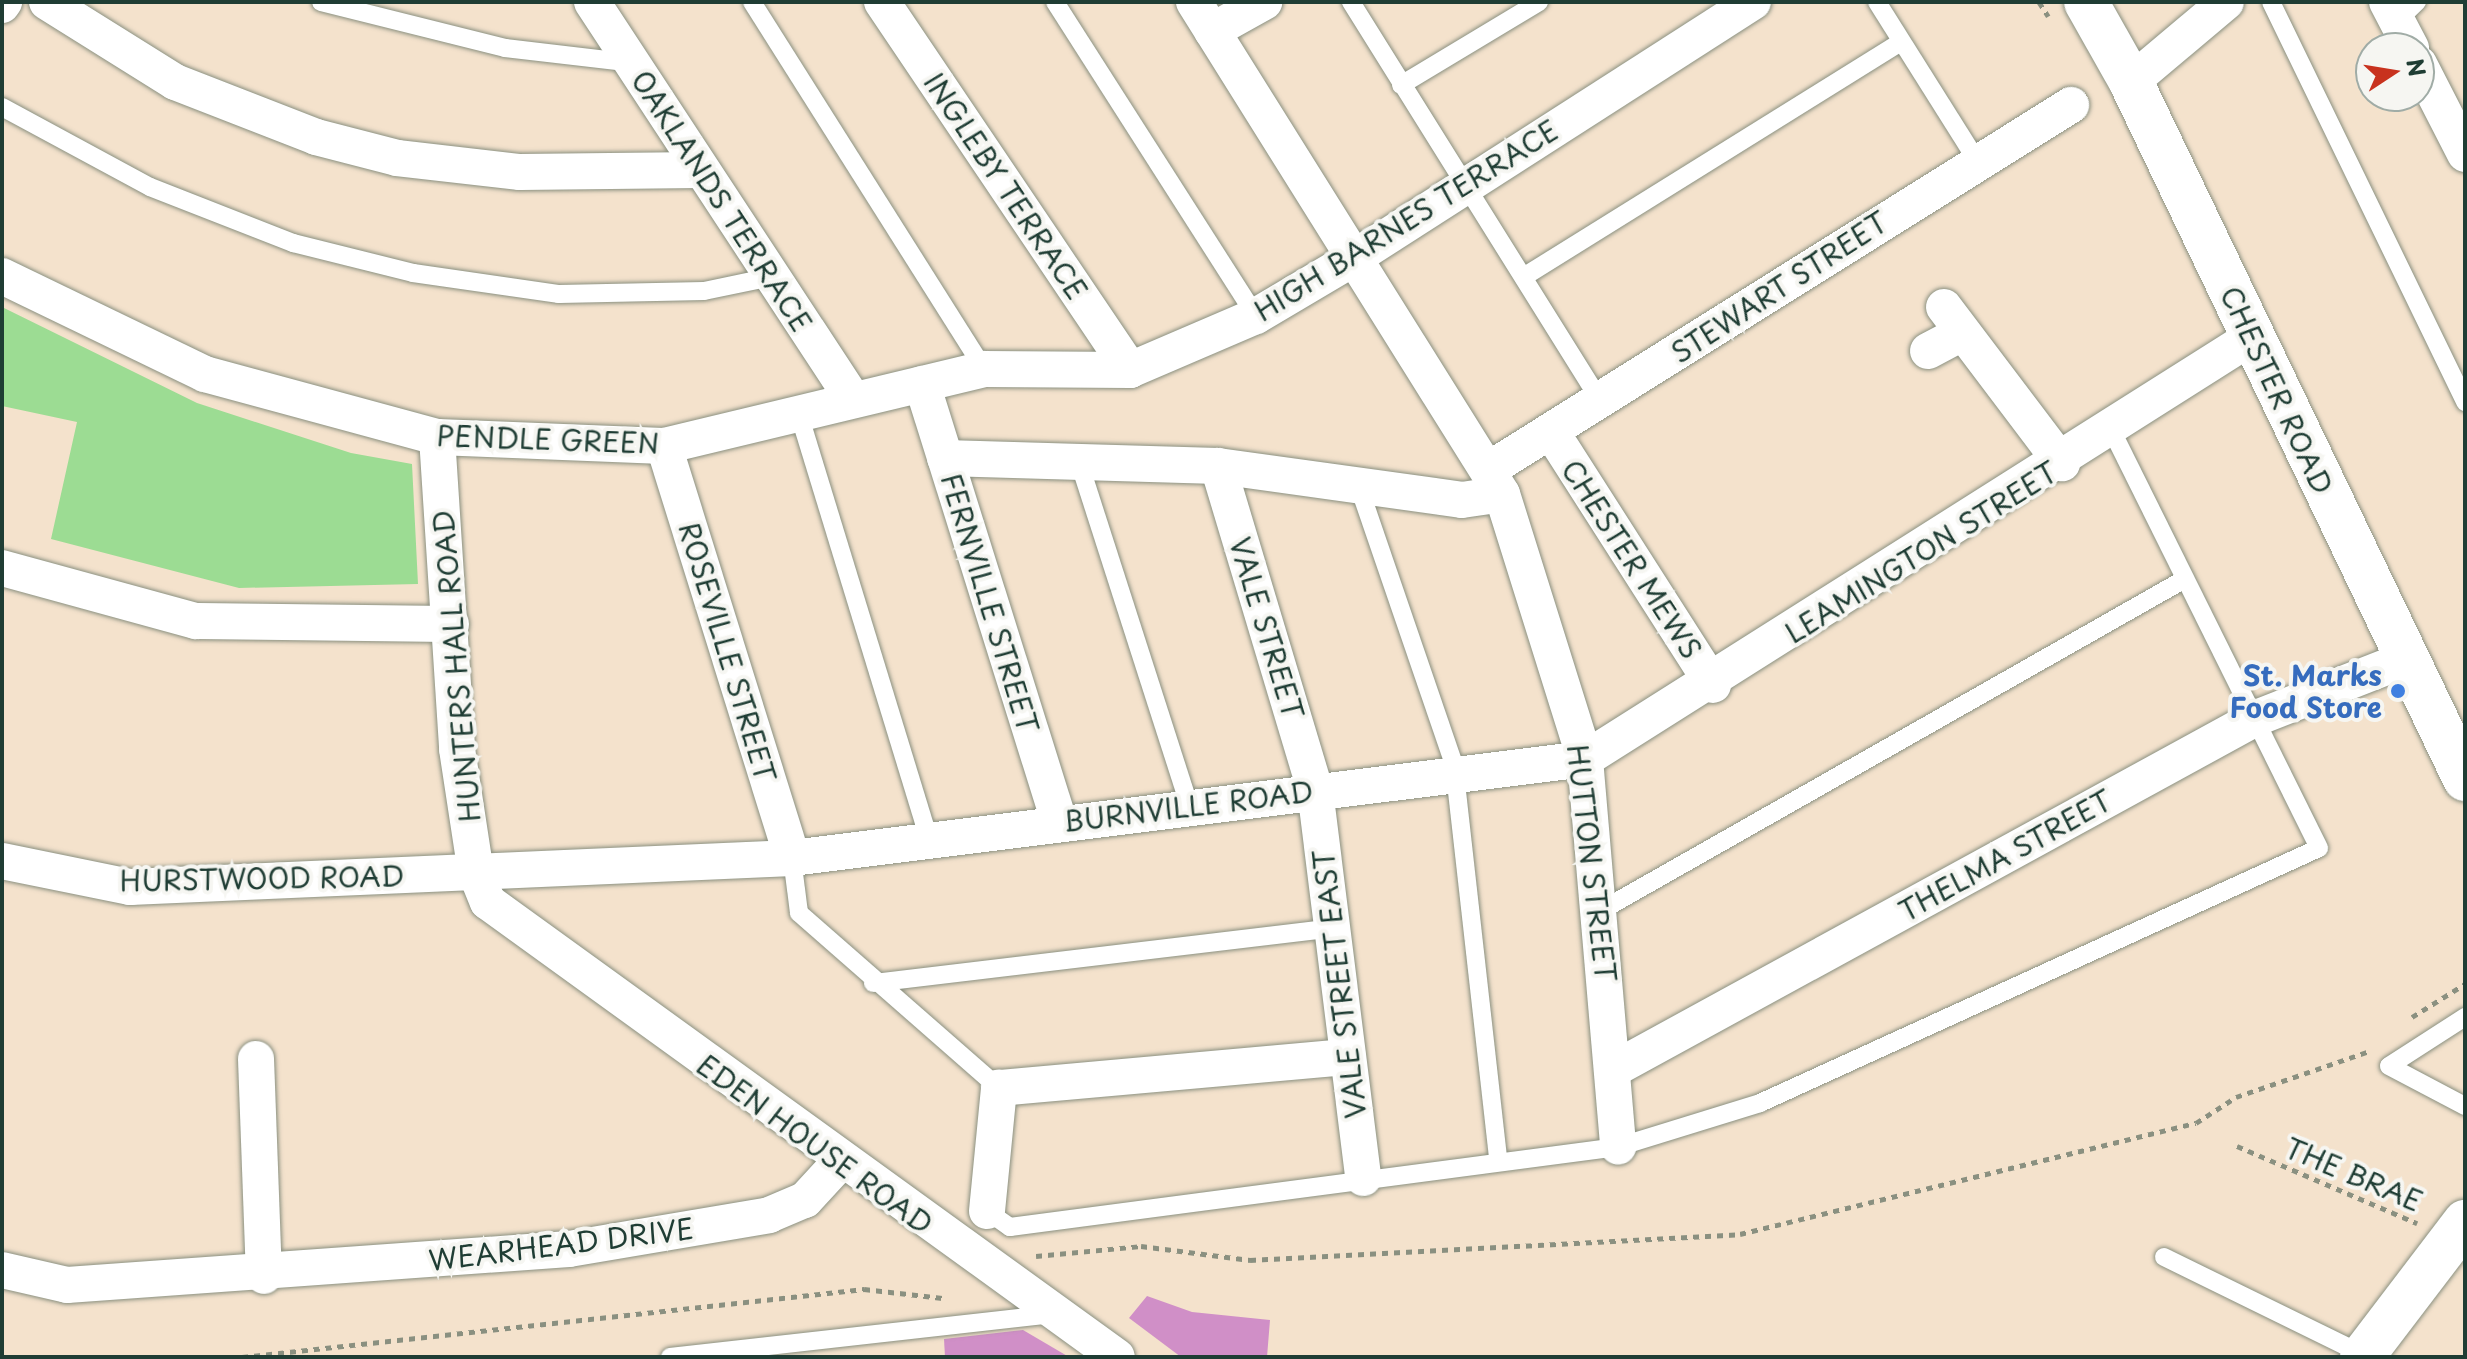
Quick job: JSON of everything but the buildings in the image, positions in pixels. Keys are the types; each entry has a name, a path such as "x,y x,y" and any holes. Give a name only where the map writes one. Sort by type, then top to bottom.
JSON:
{"main road":[{"name":"CHESTER ROAD","path":"2086,2 2131,82 2404,660 2465,779"},
{"path":"2363,1356 2460,1231"}],"street":[{"path":"47,2 175,82 316,137 397,158 520,172 700,170"},
{"name":"OAKLANDS TERRACE","path":"592,2 853,400"},
{"name":"INGLEBY TERRACE","path":"882,2 1130,370"},
{"path":"1203,16 1264,2"},
{"name":"HIGH BARNES TERRACE","path":"799,414 984,369 1130,370 1256,316 1354,258 1753,2"},
{"path":"2131,82 2219,4"},
{"name":"HUTTON STREET","path":"1203,16 1495,482 1585,759 1602,910 1618,1147"},
{"path":"2435,95 2465,154"},
{"name":"STEWART STREET","path":"1495,482 1552,433 1976,159 2071,105"},
{"name":"PENDLE GREEN","path":"2,276 205,374 437,437 664,446 799,414"},
{"path":"1944,331 2062,463"},
{"name":"LEAMINGTON STREET","path":"1585,759 1713,685 2062,463 2252,337"},
{"name":"FERNVILLE STREET","path":"922,384 1059,822"},
{"name":"CHESTER MEWS","path":"1552,433 1713,685"},
{"name":"HUNTERS HALL ROAD","path":"437,437 457,749 476,873 488,902 516,927"},
{"name":"ROSEVILLE STREET","path":"664,446 792,858"},
{"path":"945,458 1080,465 1218,466 1462,500 1495,482"},
{"name":"VALE STREET","path":"1218,466 1315,790"},
{"path":"2,568 196,621 451,624"},
{"name":"THELMA STREET","path":"1614,1069 2254,719 2404,660"},
{"name":"BURNVILLE ROAD","path":"792,858 1455,770 1585,759"},
{"name":"VALE STREET EAST","path":"1315,790 1363,1178"},
{"name":"HURSTWOOD ROAD","path":"2,861 130,887 792,858"},
{"name":"EDEN HOUSE ROAD","path":"516,927 839,1163 1008,1265 1056,1314 1117,1357"},
{"path":"987,1211 999,1088 1348,1057"},
{"path":"256,1059 264,1276"},
{"name":"WEARHEAD DRIVE","path":"2,1270 67,1285 264,1276 569,1249 769,1215 805,1200 839,1163"}],"lane":[{"path":"321,2 491,45 632,63"},
{"path":"752,2 984,369"},
{"path":"1055,2 1256,316"},
{"path":"1351,2 1601,402"},
{"path":"1401,85 1539,2"},
{"path":"1877,2 1900,43 1976,159"},
{"path":"2271,2 2465,402"},
{"path":"1525,276 1900,43"},
{"path":"2,107 150,187 293,243 413,273 559,294 704,291 771,277"},
{"path":"799,414 929,839"},
{"path":"987,1211 1010,1227 1498,1160 1618,1147 1760,1103 2319,848 2111,429"},
{"path":"1080,465 1189,805"},
{"path":"1359,487 1455,770 1498,1160"},
{"path":"1602,910 2185,579"},
{"path":"792,858 799,913 873,983 999,1088"},
{"path":"873,983 1332,928"},
{"path":"2465,1017 2389,1066 2465,1106"},
{"path":"2164,1257 2363,1356"},
{"path":"670,1357 1056,1314"}],"path":[{"path":"2398,1029 2434,997 2465,984"},
{"path":"242,1357 864,1289 957,1298 1008,1265 1141,1246 1250,1260 1740,1234 2196,1123 2236,1097 2375,1050"},
{"name":"THE BRAE","path":"2237,1146 2460,1231"}],"green space":[{"path":"2,307 197,403 351,453 412,464 418,584 239,588 51,539 77,422 2,406"}],"place":[{"name":"St. Marks Food Store","path":"2398,691"}]}
